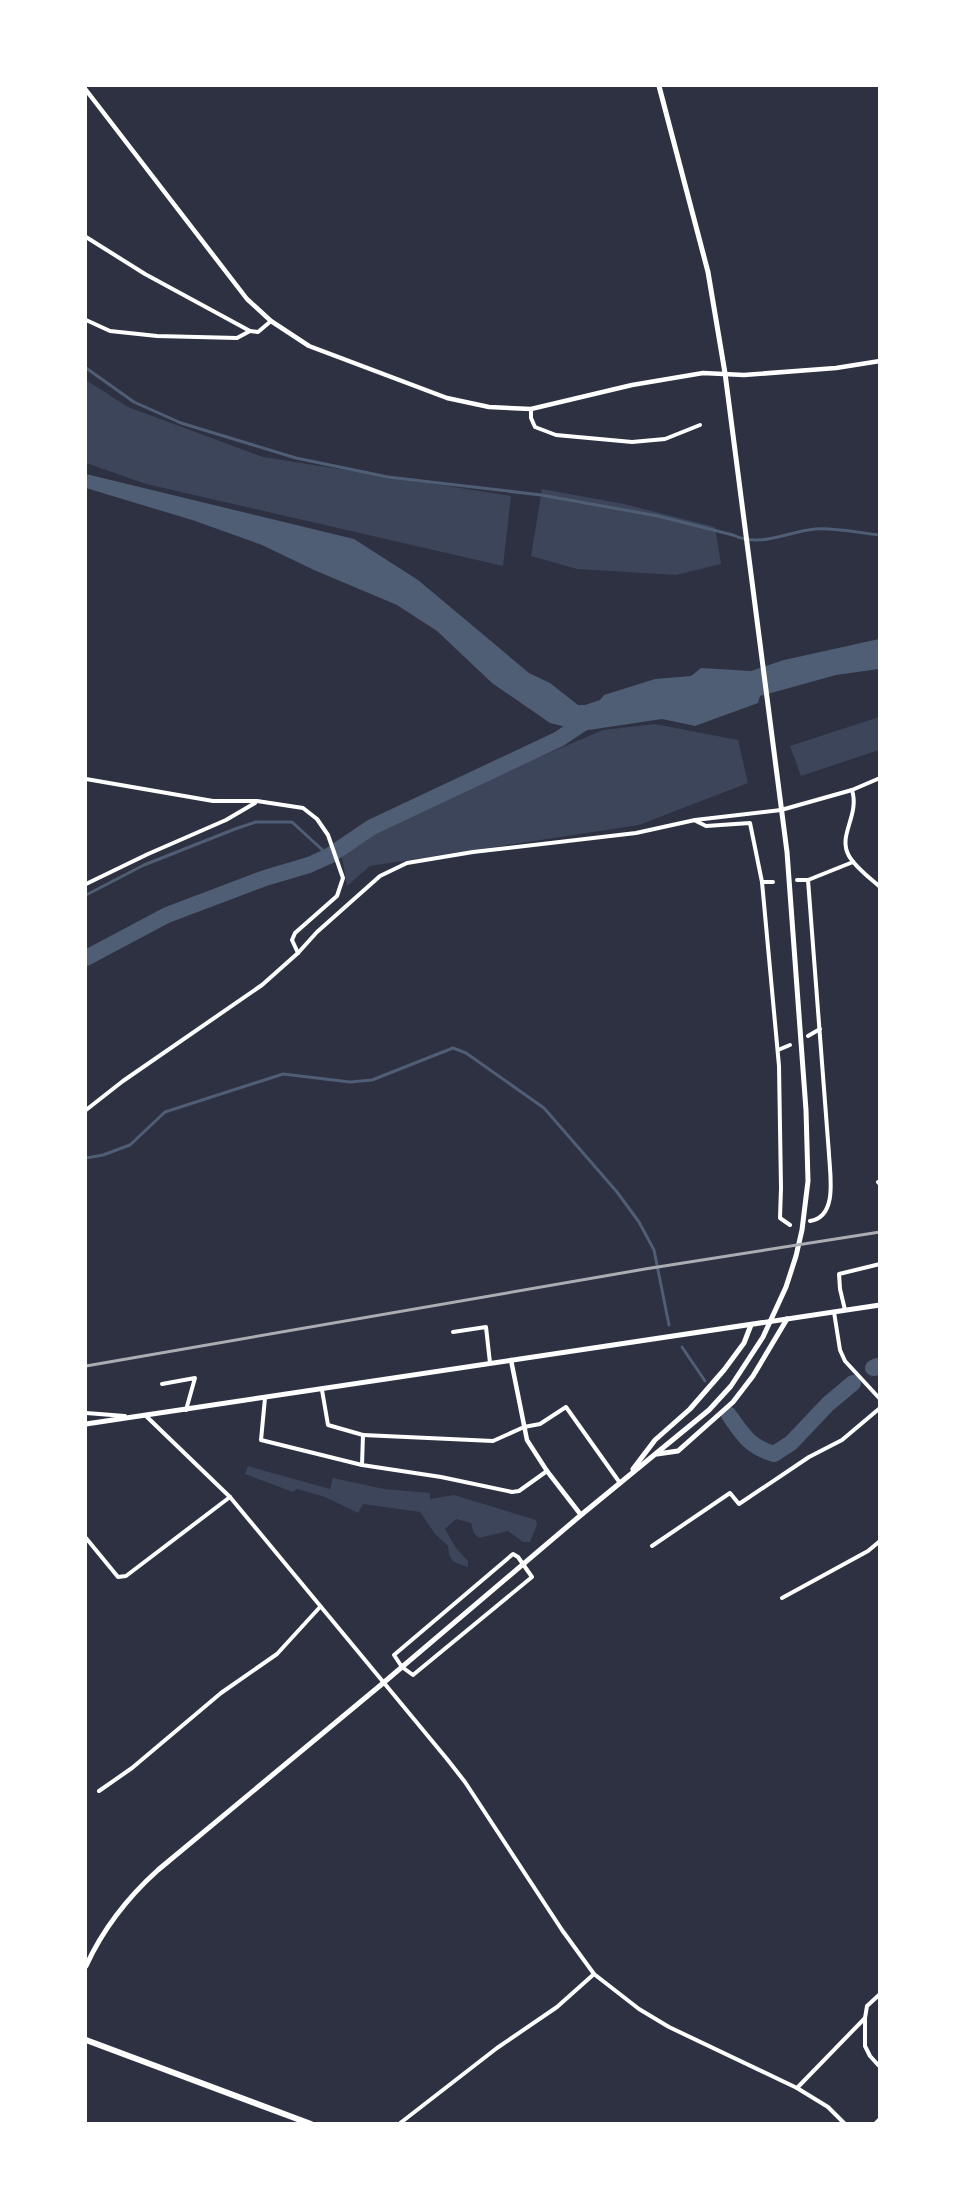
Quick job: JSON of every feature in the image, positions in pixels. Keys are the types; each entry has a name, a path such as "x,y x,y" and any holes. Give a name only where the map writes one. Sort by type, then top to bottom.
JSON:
{"highway":[{"path":"86,2040 311,2124"}],"main road":[{"path":"86,1966 109,1925 143,1884 580,1515 709,1410 731,1386 763,1337 786,1287 802,1230 808,1181 806,1110 787,852 725,373 708,272 659,86"},
{"path":"86,1424 879,1305"},
{"path":"656,1454 678,1451 733,1401 753,1376 787,1319"},
{"path":"626,1478 655,1440 690,1409 724,1371 744,1343 751,1325"}],"street":[{"path":"86,90 247,298 271,321 309,346 394,380 447,398 489,407 531,409 667,378 703,373 744,375 836,368 879,361"},
{"path":"86,237 145,274 250,331 258,332 271,321"},
{"path":"86,320 111,331 158,336 237,338 250,331"},
{"path":"531,409 531,418 535,427 556,435 581,438 632,442 666,439 700,425"},
{"path":"86,1110 123,1081 262,985 380,876 407,863 473,852 636,833 695,820 782,810 852,790 879,778"},
{"path":"86,779 213,801 257,801 303,808 317,819 328,835 343,878 337,896 295,933 292,940 298,953"},
{"path":"852,790 855,812 848,826 846,847 853,862 879,887"},
{"path":"86,884 226,820 257,801"},
{"path":"695,820 706,826 750,823 762,882 778,1050 782,1188 780,1218 790,1225"},
{"path":"797,880 808,880 853,862"},
{"path":"808,880 830,1190 828,1211 819,1220 810,1221"},
{"path":"762,882 773,882"},
{"path":"807,1036 820,1029"},
{"path":"778,1050 790,1045"},
{"path":"845,1310 839,1274 879,1264"},
{"path":"834,1312 840,1350 845,1361 879,1399"},
{"path":"453,1332 486,1327 490,1363"},
{"path":"511,1360 527,1440 546,1471 580,1515"},
{"path":"162,1384 195,1377 186,1410"},
{"path":"322,1390 328,1425 363,1435 493,1441 524,1427 540,1424 566,1407 620,1483"},
{"path":"265,1398 261,1440 362,1465 441,1477 512,1492 519,1491 546,1471"},
{"path":"652,1546 730,1493 739,1504 808,1457 842,1440 879,1408"},
{"path":"86,1413 135,1417"},
{"path":"146,1416 230,1497 465,1782 562,1930 594,1974 639,2009 669,2027 797,2088 828,2107 845,2124"},
{"path":"362,1465 363,1435"},
{"path":"86,1538 118,1577 126,1576 230,1497"},
{"path":"782,1598 868,1551 879,1541"},
{"path":"513,1554 518,1557 532,1577 413,1675 402,1667 394,1655 513,1554"},
{"path":"99,1791 132,1768 221,1693 277,1654 320,1607"},
{"path":"399,2124 497,2048 557,2007 594,1974"},
{"path":"879,1994 867,2006 865,2018 865,2046 879,2067"},
{"path":"797,2088 865,2018"},
{"path":"875,2124 879,2120"}],"shaded area":[{"path":"86,380 128,407 263,457 511,496 503,566 146,484 86,463"},
{"path":"86,474 354,539 418,580 529,673 550,683 578,705 600,700 604,695 655,679 691,676 701,668 751,671 784,660 879,639 879,669 836,675 760,696 758,703 695,726 662,719 582,731 550,723 492,683 437,631 397,605 262,545 192,520 86,488"},
{"path":"542,489 624,504 715,527 721,564 676,575 577,569 531,556"},
{"path":"879,717 879,750 801,776 790,746"},
{"path":"655,724 738,740 748,783 639,825 370,866 347,886 342,857 362,838 469,787 603,730"},
{"path":"248,1466 330,1489 333,1478 384,1489 430,1493 430,1499 454,1495 536,1520 537,1524 530,1542 523,1542 508,1531 479,1538 474,1533 471,1523 456,1519 445,1529 456,1548 468,1561 468,1567 453,1561 448,1546 435,1534 420,1512 363,1504 358,1513 325,1497 297,1489 293,1492 245,1474"}],"waterway":[{"path":"86,368 134,402 181,423 296,458 388,477 541,495 658,516 743,539 764,540 822,529 880,535"},
{"path":"86,958 167,915 329,856 372,827 559,739 592,717"},
{"path":"86,895 144,865 256,822 292,822 329,856"},
{"path":"86,1158 103,1155 130,1145 165,1112 283,1074 350,1082 372,1080 453,1048 466,1053 544,1108 617,1192 639,1222 654,1250 669,1325"},
{"path":"682,1347 705,1381"},
{"path":"873,1368 877,1366 880,1368"},
{"path":"729,1415 753,1444 774,1454 791,1443 828,1404 853,1383"}],"railway":[{"path":"86,1366 645,1269 880,1232"}]}
